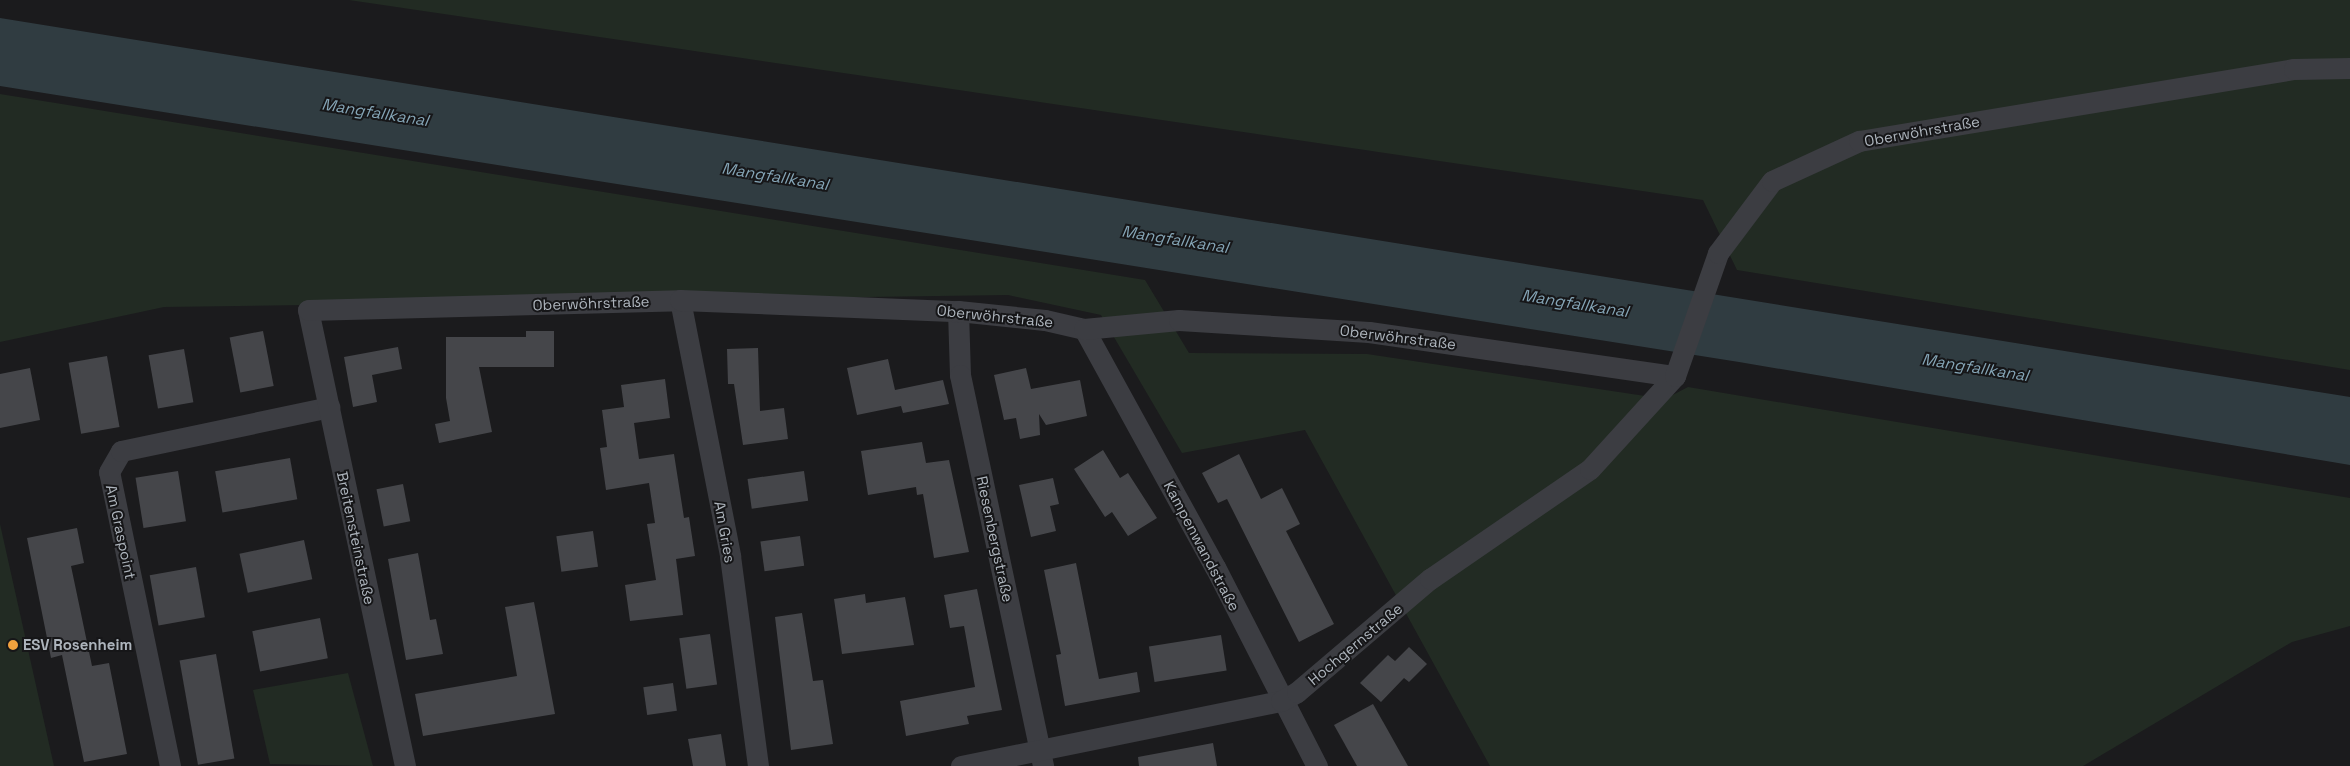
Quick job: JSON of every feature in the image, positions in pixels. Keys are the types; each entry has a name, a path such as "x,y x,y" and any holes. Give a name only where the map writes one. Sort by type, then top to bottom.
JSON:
{"street":[{"name":"Oberwöhrstraße","path":"308,310 680,300 958,311 1046,320 1084,329 1179,320 1369,332 1677,371 1718,253 1772,181 1859,141 2294,69 2350,68"},
{"name":"Am Gries","path":"680,300 730,556 758,766"},
{"name":"Breitensteinstraße","path":"308,310 405,766"},
{"name":"Riesenbergstraße","path":"958,311 960,375 1041,758"},
{"name":"Kampenwandstraße","path":"1084,329 1215,567 1281,701 1317,766"},
{"name":"Hochgernstraße","path":"961,766 1041,758 1281,701 1371,634 1430,579 1590,469 1677,371"},
{"name":"Am Graspoint","path":"170,766 109,472 121,451 329,407"}],"shaded area":[{"path":"349,0 2350,0 2350,370 1737,270 1703,200"},
{"path":"0,94 1145,280 1189,353 1367,354 1665,399 1688,387 2350,498 2350,626 2292,642 2083,766 1490,766 1305,430 1182,453 1101,315 1008,295 164,307 0,342"},
{"name":"ESV Rosenheim","path":"0,524 54,766 0,766"},
{"path":"348,673 373,766 270,764 253,690"}],"water":[{"name":"Mangfallkanal","path":"0,18 2350,397 2350,465 1739,362 0,86"}],"building":[{"path":"263,331 274,386 240,392 230,337"},
{"path":"526,331 554,331 554,367 479,367 492,432 439,443 435,424 450,421 446,398 446,337 526,337"},
{"path":"398,347 402,369 372,375 377,402 353,407 344,357"},
{"path":"758,348 760,411 784,408 788,439 743,445 734,384 728,384 727,349"},
{"path":"184,349 193,402 158,408 149,355"},
{"path":"107,356 120,427 81,434 69,363"},
{"path":"888,359 895,390 943,380 949,404 903,413 901,406 857,415 847,368"},
{"path":"30,368 40,420 0,428 0,374"},
{"path":"1026,368 1031,389 1080,380 1087,416 1046,425 1039,414 1040,435 1020,439 1016,418 1004,420 994,375"},
{"path":"665,379 670,418 634,423 639,459 674,454 684,518 689,517 695,556 676,559 683,615 630,621 625,585 656,580 647,524 655,523 649,483 606,490 600,448 607,447 602,410 624,407 621,385"},
{"path":"922,442 926,463 949,460 969,552 934,558 923,494 917,495 916,487 868,495 861,451"},
{"path":"1103,450 1120,478 1128,473 1157,518 1128,536 1112,512 1105,517 1074,469"},
{"path":"1239,454 1261,499 1282,488 1300,524 1286,531 1334,624 1299,642 1227,499 1218,503 1202,473"},
{"path":"290,458 297,499 222,513 215,471"},
{"path":"178,471 186,521 144,528 136,478"},
{"path":"804,471 808,501 752,509 748,479"},
{"path":"1053,478 1059,504 1050,506 1056,531 1031,537 1019,485"},
{"path":"403,484 410,521 384,526 376,489"},
{"path":"77,528 84,563 71,566 92,666 109,663 127,754 84,762 62,655 51,658 27,538"},
{"path":"593,531 598,567 561,572 556,536"},
{"path":"800,536 804,566 765,571 760,542"},
{"path":"304,540 312,579 248,593 239,554"},
{"path":"418,553 430,620 436,619 443,654 406,660 388,559"},
{"path":"1076,563 1099,679 1137,672 1140,692 1065,706 1056,655 1061,654 1044,570"},
{"path":"196,567 205,617 159,625 150,575"},
{"path":"977,589 1002,710 967,716 969,724 906,736 900,701 975,687 964,626 950,628 944,595"},
{"path":"865,594 866,603 905,597 914,645 842,654 834,599"},
{"path":"534,602 555,714 423,736 415,694 517,676 505,607"},
{"path":"802,613 813,681 823,680 833,744 791,750 775,617"},
{"path":"320,618 328,658 260,671 252,631"},
{"path":"710,634 717,685 686,689 679,638"},
{"path":"1221,635 1227,671 1155,682 1149,646"},
{"path":"1409,647 1427,664 1409,682 1404,678 1381,702 1360,683 1388,655 1395,661"},
{"path":"216,654 234,758 198,765 180,660"},
{"path":"673,683 677,711 647,715 643,687"},
{"path":"1373,704 1408,766 1357,766 1334,725"},
{"path":"721,734 726,766 693,766 688,739"},
{"path":"1213,743 1217,766 1139,766 1138,757"}],"place":[{"name":"ESV Rosenheim","path":"13,645"}]}
